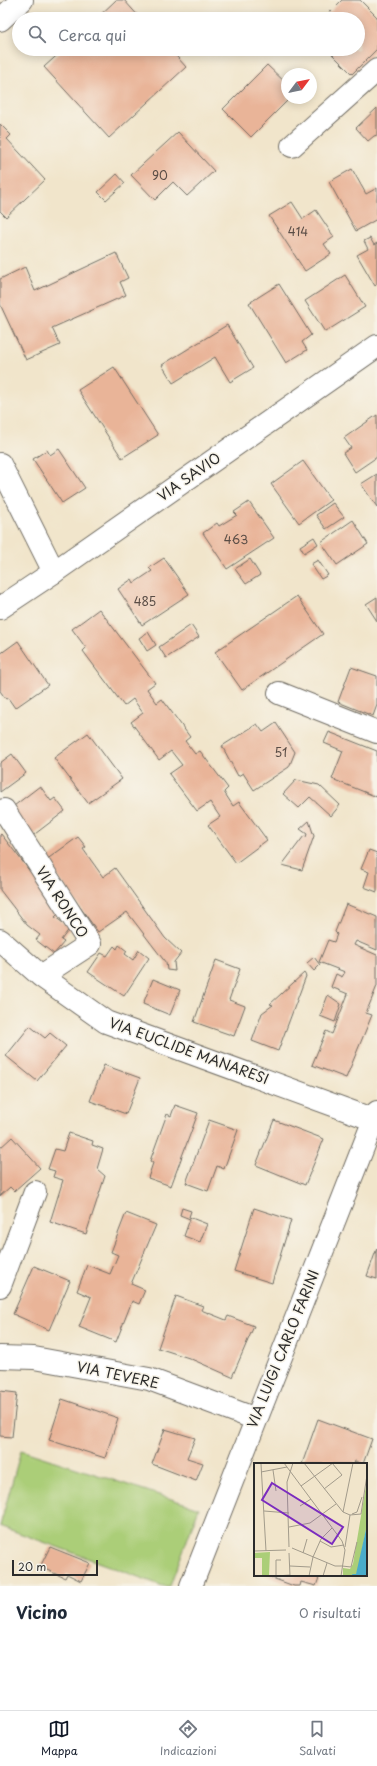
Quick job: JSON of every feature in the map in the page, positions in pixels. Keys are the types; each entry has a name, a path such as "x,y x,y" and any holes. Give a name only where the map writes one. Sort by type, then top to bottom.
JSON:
{"street":[{"path":"0,20 22,0"},
{"path":"292,146 377,70"},
{"name":"VIA SAVIO","path":"0,608 54,572 377,346"},
{"path":"0,464 54,572"},
{"path":"279,693 377,732"},
{"name":"VIA RONCO","path":"4,810 90,944 41,976"},
{"name":"VIA EUCLIDE MANARESI","path":"0,940 41,976 106,1022 376,1117"},
{"name":"VIA LUIGI CARLO FARINI","path":"191,1586 376,1117"},
{"path":"0,1286 35,1192"},
{"name":"VIA TEVERE","path":"0,1357 34,1358 149,1380 256,1419"}],"green space":[{"path":"21,1450 199,1508 170,1586 163,1586 0,1526"}],"building":[{"path":"116,0 124,0 135,12 103,12"},
{"path":"342,0 360,0 377,17 377,49 352,74 334,56 365,56 365,12 330,12"},
{"path":"56,56 176,56 186,67 109,138 44,67"},
{"path":"267,65 281,78 281,104 284,104 251,137 223,109"},
{"path":"377,108 377,135 368,141 356,128"},
{"path":"0,124 11,135 7,139 45,180 6,217 0,211"},
{"path":"178,132 214,171 187,196 173,182 155,200 131,175"},
{"path":"352,169 366,194 377,188 377,219 356,231 329,182"},
{"path":"117,174 125,183 106,200 98,192"},
{"path":"292,202 303,219 316,210 334,237 324,244 331,254 305,271 269,216"},
{"path":"370,238 374,245 377,243 377,284 375,286 357,255 368,249 364,241"},
{"path":"116,253 128,278 120,282 126,295 52,328 60,345 26,360 0,304 0,279 25,267 35,291"},
{"path":"345,275 365,307 325,332 305,301"},
{"path":"279,284 311,335 302,342 307,350 286,363 249,303"},
{"path":"227,325 253,368 230,382 215,357 173,383 162,365"},
{"path":"114,367 158,435 122,458 78,390"},
{"path":"377,415 377,457 355,472 343,453 351,448 344,438"},
{"path":"59,449 85,488 62,503 33,459 47,450 50,455"},
{"path":"303,461 331,500 299,523 271,484"},
{"path":"377,474 377,507 361,484"},
{"path":"249,502 274,538 227,569 203,533 217,523 219,526 237,515 234,512"},
{"path":"333,503 344,517 326,529 316,515"},
{"path":"353,520 368,544 337,565 321,542"},
{"path":"314,537 318,544 304,553 300,546"},
{"path":"164,558 189,594 142,625 118,589 132,579 134,583 152,571 149,568"},
{"path":"250,559 260,575 246,584 235,569"},
{"path":"318,560 328,575 321,579 311,564"},
{"path":"297,596 323,634 242,690 215,652"},
{"path":"377,597 377,621 366,604"},
{"path":"99,609 155,683 147,689 157,703 162,699 190,737 185,741 195,754 200,751 228,788 224,792 233,806 239,802 267,840 236,863 208,825 220,817 210,802 197,811 169,774 182,765 171,751 159,760 131,722 143,713 133,699 124,706 83,651 86,648 72,629"},
{"path":"191,625 199,637 166,658 159,647"},
{"path":"148,632 156,645 147,651 139,638"},
{"path":"18,641 48,685 15,708 8,698 6,699 0,691 0,654"},
{"path":"351,667 377,676 377,705 373,716 338,702"},
{"path":"276,723 295,752 289,767 254,790 243,773 238,776 222,746 257,724 263,732"},
{"path":"329,732 377,751 377,797 332,779 343,751 324,743"},
{"path":"88,733 122,779 88,803 54,758"},
{"path":"12,754 26,773 0,792 0,763"},
{"path":"296,780 319,785 340,805 331,816 310,797 299,808 283,794"},
{"path":"40,786 51,801 55,798 65,811 31,837 10,809"},
{"path":"309,821 314,836 302,870 282,865 304,836 306,837 307,834 300,829"},
{"path":"1,834 61,911 55,917 70,928 61,940 64,942 54,954 36,940 40,935 27,925 0,890"},
{"path":"78,837 86,847 83,849 103,877 115,868 165,938 181,953 174,962 175,971 167,970 166,963 127,912 98,932 46,860"},
{"path":"369,850 377,853 377,892 364,887 369,872 361,869"},
{"path":"346,904 377,917 377,950 356,941 354,945 377,955 377,986 366,1013 372,1015 346,1078 312,1065 326,1031 332,1034 348,994 331,987 336,974 342,977 345,972 319,962 328,940 334,942 337,934 335,932"},
{"path":"119,945 127,951 125,954 133,960 139,950 149,958 124,996 88,972 101,953 107,956 114,946 117,949"},
{"path":"314,957 320,965 314,971 307,963"},
{"path":"216,960 240,969 229,1000 245,1006 234,1036 194,1022"},
{"path":"304,973 306,976 278,1051 252,1041 262,1013 273,1005 270,1004"},
{"path":"153,979 180,990 170,1015 143,1004"},
{"path":"328,995 341,1004 335,1022 320,1016"},
{"path":"30,1026 45,1038 50,1033 66,1046 37,1081 6,1056"},
{"path":"104,1065 140,1078 126,1114 90,1101"},
{"path":"175,1105 198,1113 171,1186 148,1178 153,1163 150,1161 167,1114 171,1116"},
{"path":"209,1120 238,1130 224,1169 217,1166 208,1191 186,1183"},
{"path":"274,1120 324,1139 305,1185 256,1165"},
{"path":"69,1133 93,1141 92,1145 103,1149 97,1169 105,1176 86,1234 50,1222 63,1180 53,1177 55,1171 48,1169 55,1149 63,1151"},
{"path":"12,1137 40,1168 14,1191 10,1187 0,1196 0,1148"},
{"path":"182,1208 191,1211 189,1217 207,1224 200,1242 184,1236 190,1219 180,1215"},
{"path":"254,1208 291,1220 272,1283 234,1271"},
{"path":"126,1213 156,1225 131,1284 145,1290 139,1304 132,1301 116,1342 79,1327 91,1297 77,1291 87,1265 110,1274 118,1255 111,1252"},
{"path":"377,1248 377,1279 367,1276"},
{"path":"34,1266 70,1281 49,1330 13,1314"},
{"path":"176,1296 203,1306 201,1310 226,1320 228,1316 254,1326 232,1377 189,1358 158,1348"},
{"path":"0,1391 17,1393 12,1437 0,1436"},
{"path":"62,1399 118,1418 105,1458 49,1440"},
{"path":"318,1419 372,1439 363,1463 355,1461 354,1463 302,1463"},
{"path":"165,1429 195,1438 187,1458 203,1463 196,1481 152,1464"},
{"path":"50,1547 90,1563 81,1581 67,1574 65,1578 40,1567"},
{"path":"267,1576 320,1576 316,1586 301,1582 300,1586 294,1586"}]}
